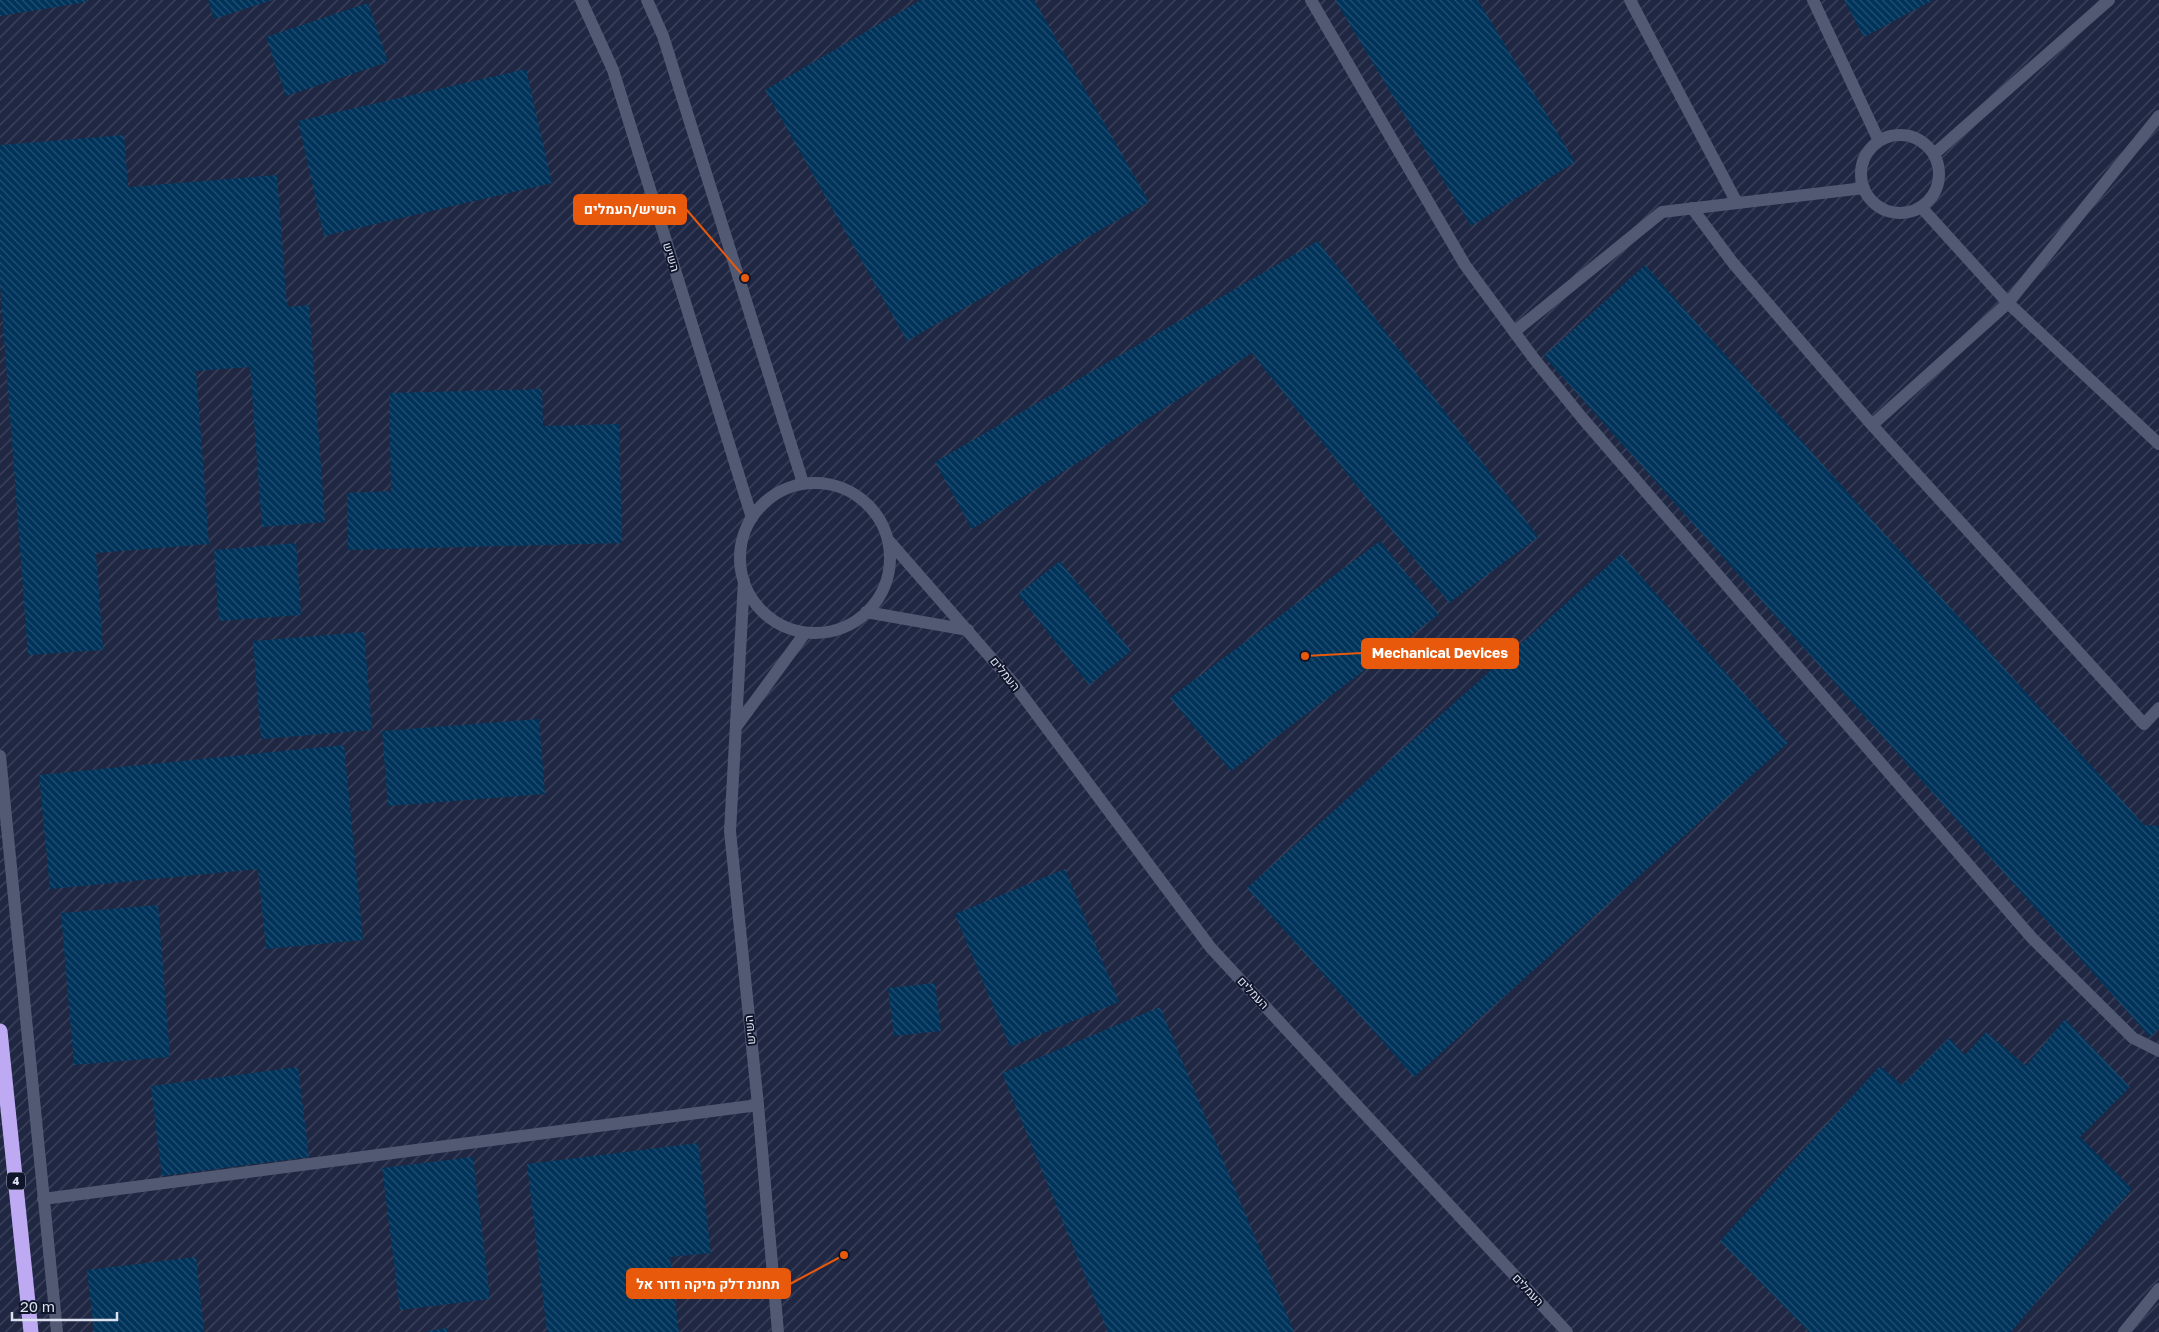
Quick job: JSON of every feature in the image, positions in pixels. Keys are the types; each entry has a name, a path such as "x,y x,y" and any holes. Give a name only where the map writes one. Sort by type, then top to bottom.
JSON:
{"highway":[{"name":"4","path":"0,1031 31,1332"}],"street":[{"name":"השיש","path":"581,0 613,70 752,518"},
{"path":"647,0 664,36 803,483"},
{"path":"1311,0 1465,265 1514,332 1583,419 2032,938 2133,1038 2159,1052"},
{"path":"1630,0 1737,202"},
{"path":"1812,0 1879,140"},
{"path":"1934,154 2110,0"},
{"path":"1872,425 2008,303 2159,116"},
{"path":"1903,135 1915,137 1926,144 1934,154 1938,165 1939,177 1936,189 1930,199 1921,207 1908,212 1896,213 1883,209 1873,202 1864,188 1861,170 1864,158 1870,148 1879,140 1890,136 1903,135"},
{"path":"1514,332 1662,212 1864,188"},
{"path":"1921,207 2008,303 2159,444"},
{"path":"1692,208 1733,263 1872,425 2144,724 2159,708"},
{"path":"803,483 825,483 847,489 853,493 866,502 880,520 889,541 890,563 888,576 872,607 853,623 830,632 805,633 781,626 761,611 747,592 740,569 740,546 747,523 761,504 780,490 803,483"},
{"name":"העמלים","path":"889,541 1014,684 1211,948 1567,1332"},
{"name":"השיש","path":"744,581 730,831 758,1105 778,1332"},
{"path":"866,612 968,630"},
{"path":"736,727 805,633"},
{"path":"0,756 57,1332"},
{"path":"43,1199 758,1105"},
{"path":"2124,1332 2159,1288"}],"shaded area":[{"path":"0,0 2159,0 2159,1332 0,1332"}],"building":[{"path":"0,0 86,0 87,2 0,16"},
{"path":"208,0 272,0 214,19"},
{"path":"921,0 1034,0 1149,202 907,341 765,90"},
{"path":"1335,0 1478,0 1575,162 1471,226"},
{"path":"1844,0 1933,0 1864,37"},
{"path":"368,3 388,62 286,96 266,37"},
{"path":"526,69 552,183 324,236 298,121"},
{"path":"124,135 128,187 277,175 287,307 309,305 325,522 262,527 250,367 196,371 209,544 96,553 103,650 28,655 0,283 0,145"},
{"path":"1318,241 1538,537 1449,603 1252,353 972,529 935,462"},
{"path":"1645,265 2144,825 2159,826 2159,1029 2150,1037 1544,356"},
{"path":"542,389 543,426 619,424 622,543 348,550 347,493 391,491 389,393"},
{"path":"1380,541 1439,614 1231,771 1170,698"},
{"path":"296,543 301,615 219,621 214,550"},
{"path":"1621,554 1788,743 1414,1077 1247,888"},
{"path":"1060,561 1131,651 1089,685 1018,594"},
{"path":"364,632 372,730 261,739 253,641"},
{"path":"539,719 545,794 388,806 382,731"},
{"path":"344,745 363,940 266,949 258,869 50,889 39,775"},
{"path":"1065,869 1119,1002 1010,1047 955,914"},
{"path":"158,905 170,1057 74,1065 61,913"},
{"path":"935,983 941,1031 894,1036 888,988"},
{"path":"1160,1007 1294,1332 1108,1332 1002,1073"},
{"path":"2065,1019 2130,1087 2080,1137 2132,1189 2011,1332 1809,1332 1720,1241 1880,1066 1902,1085 1949,1038 1965,1055 1986,1032 2026,1066"},
{"path":"298,1067 309,1157 162,1176 151,1086"},
{"path":"698,1143 711,1253 670,1257 679,1332 547,1332 527,1164"},
{"path":"473,1157 490,1299 400,1310 382,1168"},
{"path":"196,1257 204,1332 94,1332 87,1270"},
{"path":"447,1328 447,1332 428,1332 428,1331"}],"place":[{"name":"השיש/העמלים","path":"745,278"},
{"name":"Mechanical Devices","path":"1305,656"},
{"name":"תחנת דלק מיקה ודור אל","path":"844,1255"}]}
